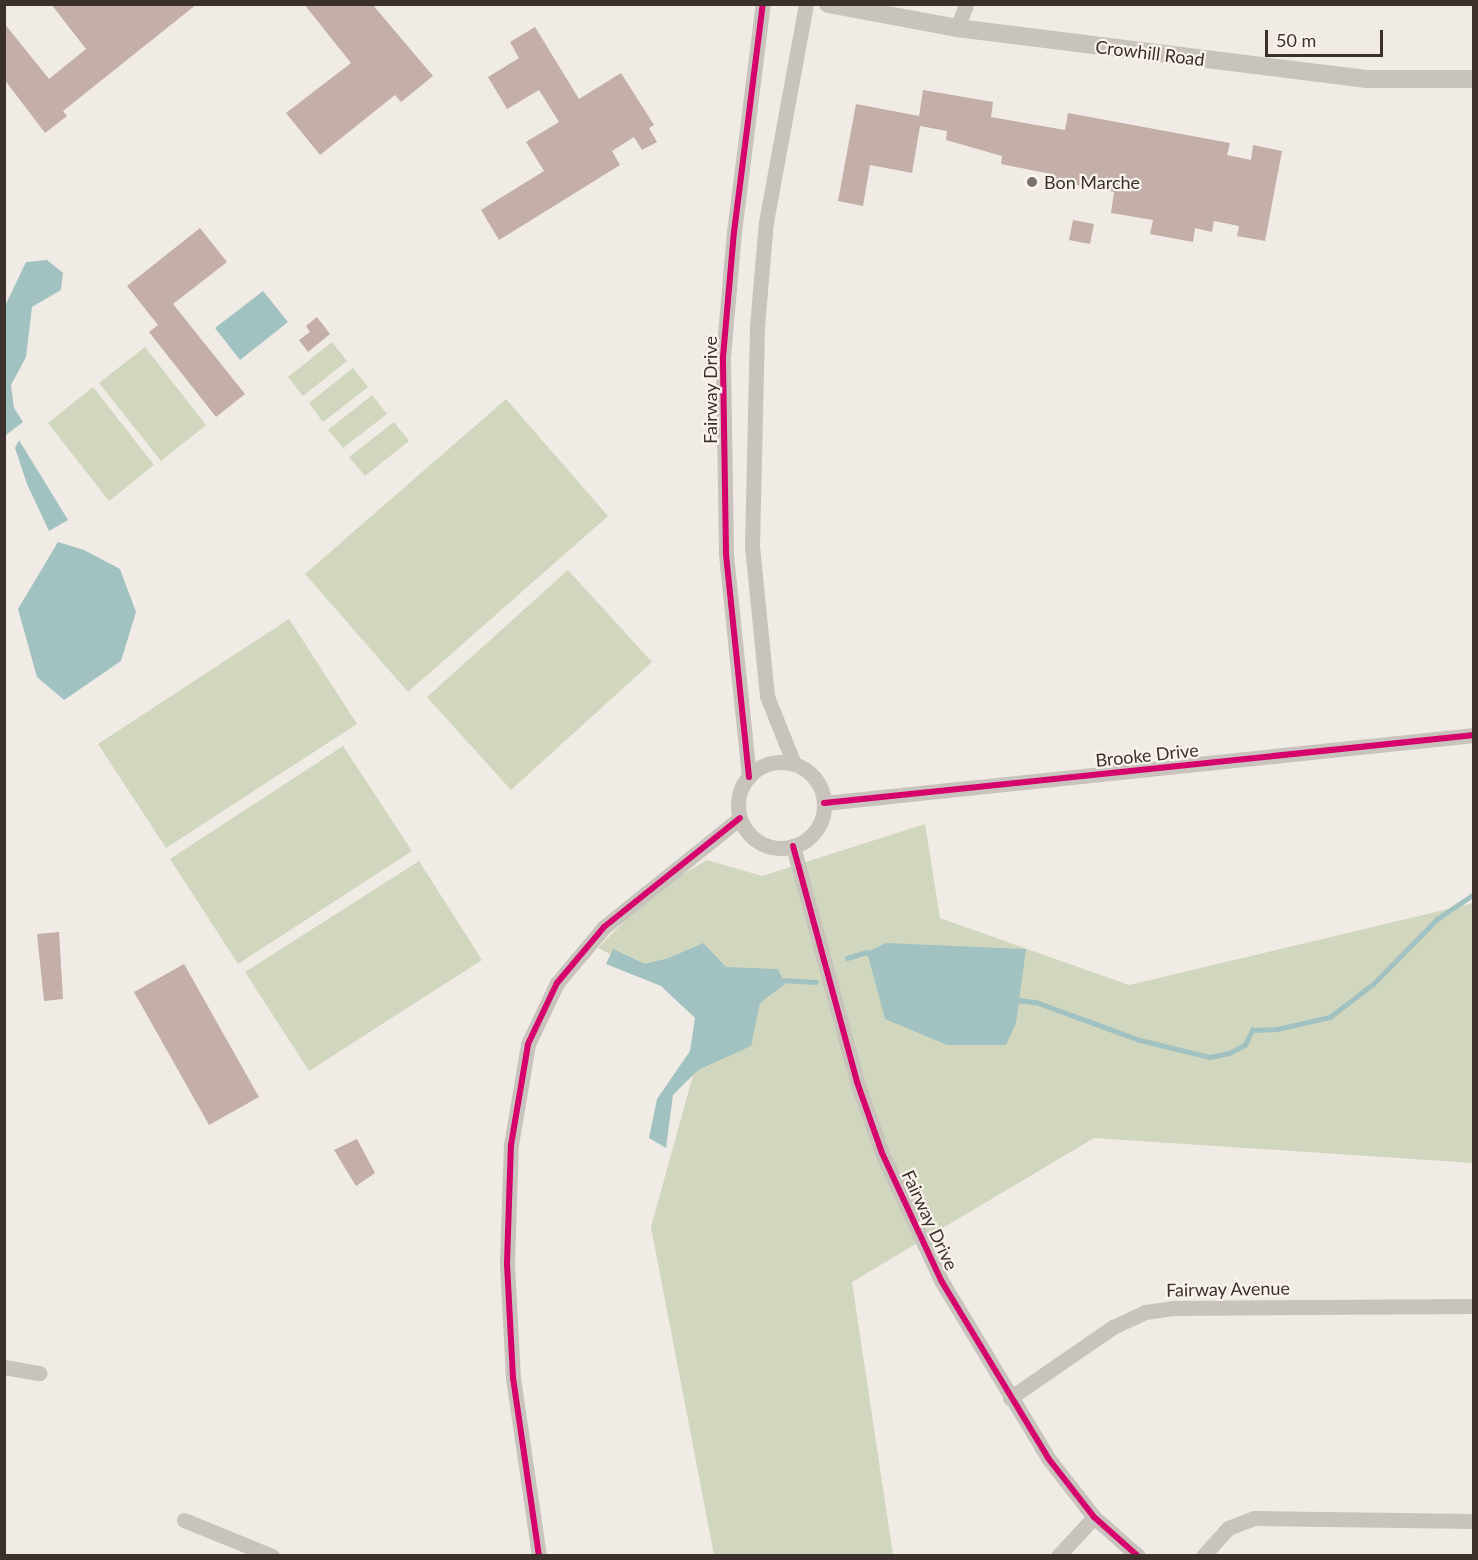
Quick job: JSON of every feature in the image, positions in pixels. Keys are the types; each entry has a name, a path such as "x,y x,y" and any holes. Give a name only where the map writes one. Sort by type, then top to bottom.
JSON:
{"street":[{"name":"Fairway Drive","path":"749,777 726,552 723,357 734,232 763,4"},
{"path":"794,764 770,764 749,777 739,796 740,818 761,843 794,846 817,829 824,803 814,778 794,764 767,696 752,547 757,326 766,222 806,4"},
{"name":"Crowhill Road","path":"828,4 957,28 1367,80 1473,79"},
{"path":"957,28 966,4"},
{"name":"Brooke Drive","path":"824,803 1473,735"},
{"path":"539,1556 513,1378 507,1263 511,1145 528,1044 557,983 604,927 740,818"},
{"name":"Fairway Drive","path":"794,846 857,1082 882,1153 942,1282 1010,1398 1054,1467 1094,1517 1138,1556"},
{"name":"Fairway Avenue","path":"1010,1398 1113,1327 1145,1312 1173,1308 1473,1306"},
{"path":"4,1367 39,1373"},
{"path":"1058,1556 1094,1517"},
{"path":"1203,1556 1228,1528 1254,1518 1473,1521"},
{"path":"184,1520 272,1556"}],"green space":[{"path":"332,342 347,361 303,396 288,377"},
{"path":"145,347 206,425 161,461 99,383"},
{"path":"353,368 368,387 323,422 309,403"},
{"path":"93,387 154,465 109,501 48,423"},
{"path":"372,395 387,414 343,448 328,430"},
{"path":"506,399 608,516 408,692 305,574"},
{"path":"394,422 409,441 365,476 349,457"},
{"path":"568,570 652,662 511,790 427,697"},
{"path":"289,619 357,724 166,848 98,744"},
{"path":"343,746 412,851 238,964 170,859"},
{"path":"925,824 940,918 1129,985 1473,903 1473,1163 1094,1138 852,1282 893,1555 714,1555 651,1227 705,1032 689,993 598,948 654,891 707,860 762,876"},
{"path":"419,861 482,960 309,1071 245,972"}],"water":[{"path":"47,260 63,273 61,290 32,307 26,357 11,385 14,408 23,422 6,435 5,306 26,262"},
{"path":"263,291 288,322 240,360 215,328"},
{"path":"19,440 68,520 49,531 27,484 15,448"},
{"path":"58,542 84,550 120,569 136,612 121,661 64,700 37,677 18,609"},
{"path":"703,943 726,967 778,969 785,984 760,1003 751,1046 698,1070 673,1095 666,1148 649,1138 657,1099 690,1051 695,1018 661,986 606,964 613,949 645,964 669,958"},
{"path":"886,943 1026,949 1016,1023 1006,1045 947,1045 885,1019 867,952"}],"building":[{"path":"51,4 197,4 63,111 67,116 45,133 4,79 4,23 49,79 86,49"},
{"path":"304,4 372,4 433,76 401,102 395,95 320,155 286,113 351,63"},
{"path":"535,27 579,99 621,73 654,125 649,128 657,142 642,150 634,137 612,151 620,165 499,240 481,210 544,171 526,142 559,122 539,90 507,109 488,77 519,58 510,42"},
{"path":"923,90 993,102 991,117 1065,130 1068,113 1230,143 1227,155 1251,160 1253,145 1282,151 1265,241 1237,236 1239,226 1214,221 1212,232 1195,228 1193,242 1150,234 1153,220 1111,213 1114,192 1050,180 1051,174 1001,164 1002,156 946,140 947,131 920,126 912,173 870,165 863,206 838,201 856,104 919,116"},
{"path":"1073,220 1094,224 1090,244 1069,240"},
{"path":"200,228 227,262 173,304 245,394 216,417 149,332 158,325 127,286"},
{"path":"317,317 330,334 308,352 299,340 310,332 306,326"},
{"path":"59,932 63,999 44,1001 37,934"},
{"path":"184,964 259,1097 209,1125 134,992"},
{"path":"357,1139 375,1173 356,1186 334,1150"}],"waterway":[{"path":"1016,1000 1036,1002 1140,1040 1210,1057 1229,1053 1245,1045 1252,1030 1277,1029 1330,1017 1373,984 1437,919 1474,894"},
{"path":"847,958 867,952 870,955"},
{"path":"780,980 816,982"}],"cycle path":[{"path":"749,777 726,553 723,357 734,232 763,4"},
{"path":"824,803 1474,735"},
{"path":"539,1556 513,1378 507,1263 511,1145 528,1044 557,983 604,927 740,818"},
{"path":"793,846 857,1082 882,1153 942,1282 1048,1458 1094,1517 1138,1556"}],"place":[{"name":"Bon Marche","path":"1032,182"}]}
